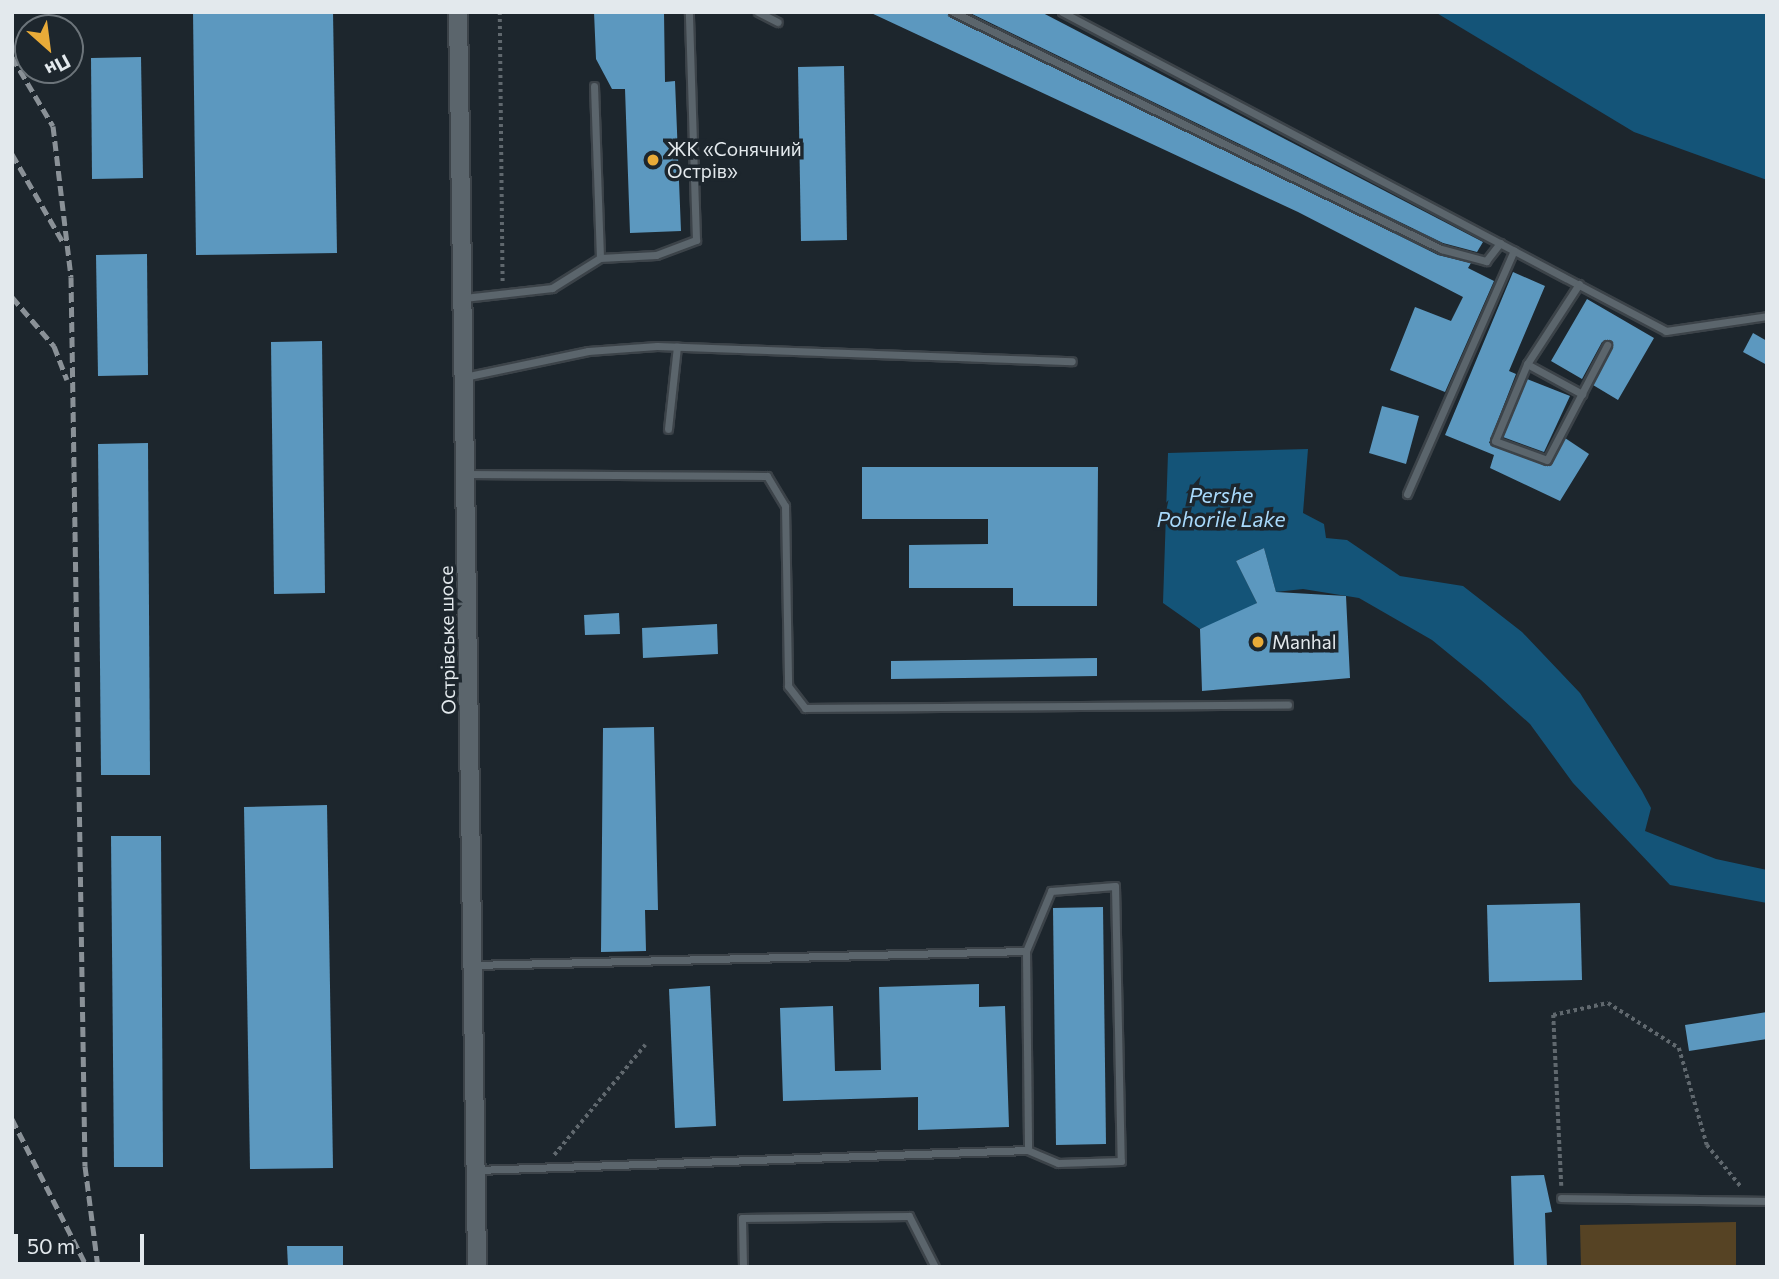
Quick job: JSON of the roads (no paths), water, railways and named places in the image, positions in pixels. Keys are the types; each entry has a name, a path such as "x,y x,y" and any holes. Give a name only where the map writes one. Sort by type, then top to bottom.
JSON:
{"street":[{"name":"Острівське шосе","path":"458,12 477,1267"}],"lane":[{"path":"463,298 552,288 600,258 656,256 696,240 689,12"},
{"path":"758,12 779,22"},
{"path":"953,12 1441,249 1486,261 1500,243"},
{"path":"1062,12 1666,331 1767,316"},
{"path":"594,86 600,258"},
{"path":"1407,494 1514,250"},
{"path":"1579,284 1527,364 1495,441 1547,460 1608,345"},
{"path":"668,429 677,346"},
{"path":"464,377 588,351 677,346 1072,361"},
{"path":"1527,364 1582,394"},
{"path":"465,474 767,476 785,506 788,686 805,708 1288,705"},
{"path":"476,1170 1028,1150 1058,1163 1121,1161 1115,886 1051,891 1026,951 1028,1150"},
{"path":"473,965 1026,951"},
{"path":"1561,1198 1767,1201"},
{"path":"743,1267 742,1218 909,1216 935,1267"}],"water":[{"path":"1435,12 1767,12 1767,180 1634,132"},
{"name":"Pershe Pohorile Lake","path":"1308,449 1303,513 1324,524 1326,538 1347,540 1400,576 1463,586 1522,632 1580,693 1642,791 1651,808 1645,831 1716,859 1767,870 1767,903 1670,885 1573,783 1530,724 1481,680 1432,640 1359,598 1303,589 1276,592 1264,548 1236,561 1257,603 1243,612 1200,629 1163,603 1168,453"}],"railway":[{"path":"12,57 53,126 71,277 85,1166 98,1267"},
{"path":"12,154 64,244"},
{"path":"12,297 54,346 67,380"},
{"path":"12,1119 87,1267"}],"place":[{"name":"ЖК «Сонячний Острів»","path":"653,160"},
{"name":"Manhal","path":"1258,642"}]}
